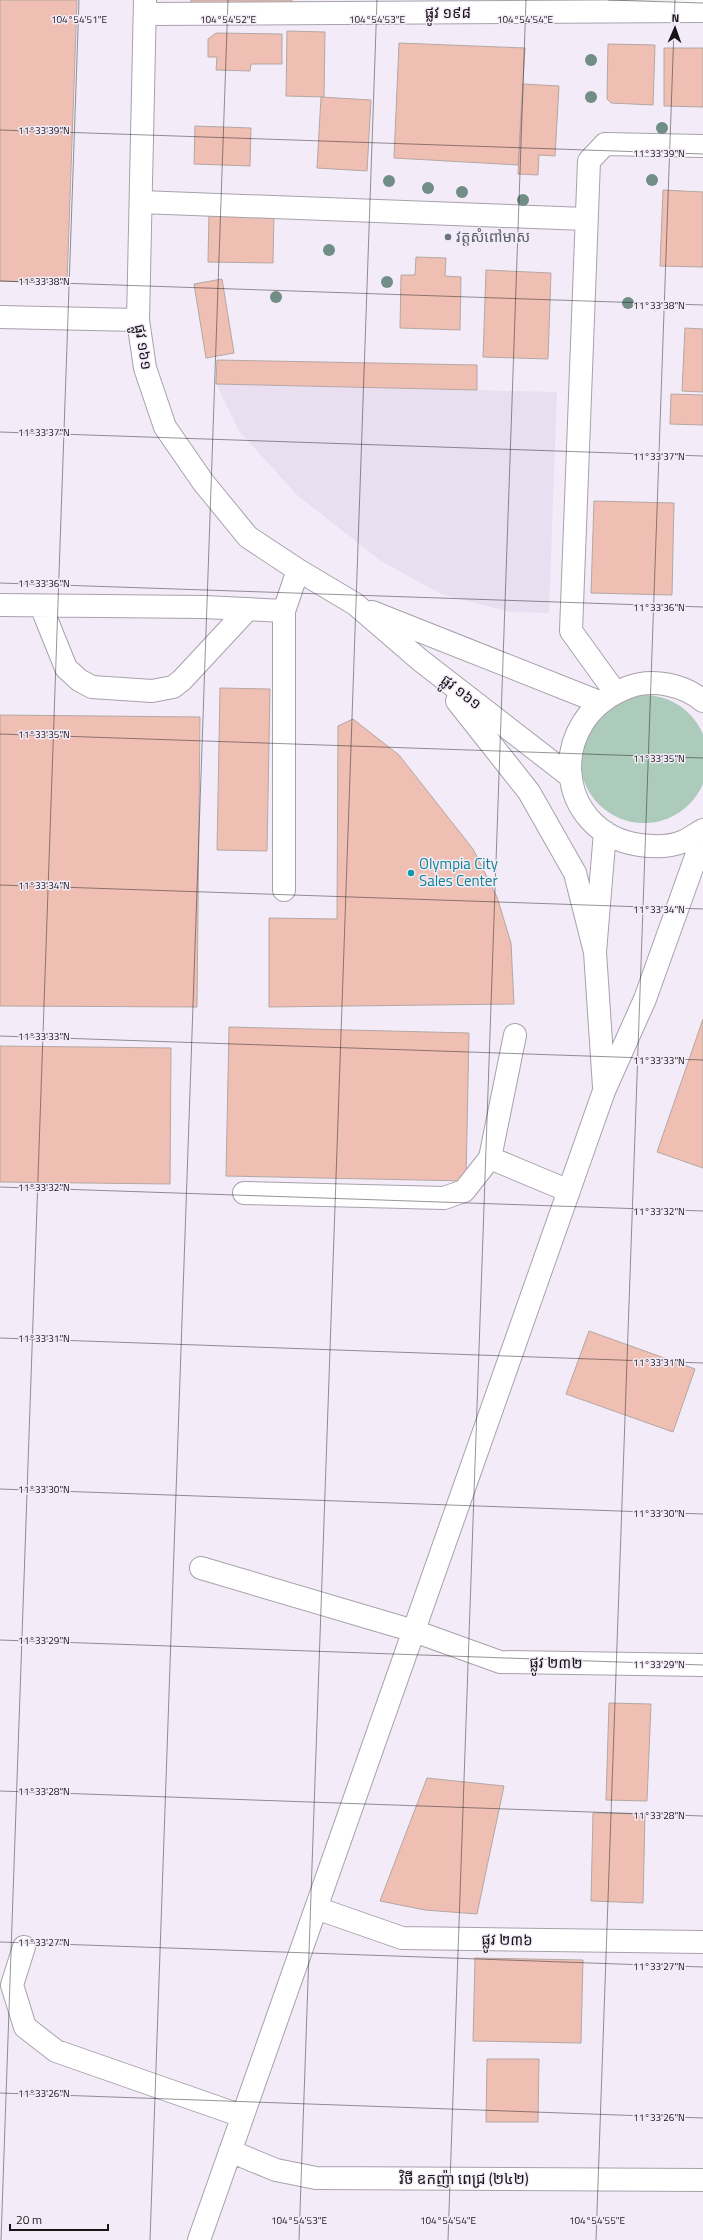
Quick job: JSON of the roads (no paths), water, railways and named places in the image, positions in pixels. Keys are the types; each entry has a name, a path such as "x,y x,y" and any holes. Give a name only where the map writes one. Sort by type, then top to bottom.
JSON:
{"street":[{"name":"ផ្លូវ ១៩៨","path":"145,7 703,11"},
{"name":"ផ្លូវ ១៦១","path":"145,7 138,320 145,368 165,427 203,482 248,537 298,570 355,604 420,660 570,777"},
{"path":"607,697 571,630 585,219 589,161 605,144 703,146"},
{"path":"141,202 585,219"},
{"path":"0,317 138,320"},
{"path":"284,890 284,611 298,570"},
{"name":"ផ្លូវ ១៦១","path":"355,604 607,697"},
{"path":"0,605 204,607 284,611"},
{"path":"42,606 66,668 79,680 92,687 152,692 173,687 182,680 248,610"},
{"path":"420,660 465,709 529,792 575,873 596,952"},
{"path":"701,698 679,688 657,683 636,684 607,697 586,715 576,732 571,750 570,777 577,799 588,818 605,832 627,843 655,848 682,842 703,830"},
{"path":"604,1090 596,952 605,832"},
{"path":"199,2240 604,1090 645,999 703,837"},
{"path":"244,1193 444,1198 464,1191 490,1158 515,1035"},
{"path":"490,1158 569,1191"},
{"name":"ផ្លូវ ២៣២","path":"201,1568 414,1631 500,1662 703,1665"},
{"name":"ផ្លូវ ២៣៦","path":"316,1908 402,1938 703,1942"},
{"path":"24,1947 12,1985 25,2027 56,2051 242,2116"},
{"name":"វិថី ឧកញ៉ា ពេជ្រ (២៤២)","path":"230,2151 276,2170 316,2178 703,2180"}],"place":[{"name":"វត្តសំពៅមាស","path":"448,237"},
{"name":"Olympia City Sales Center","path":"411,873"}]}
